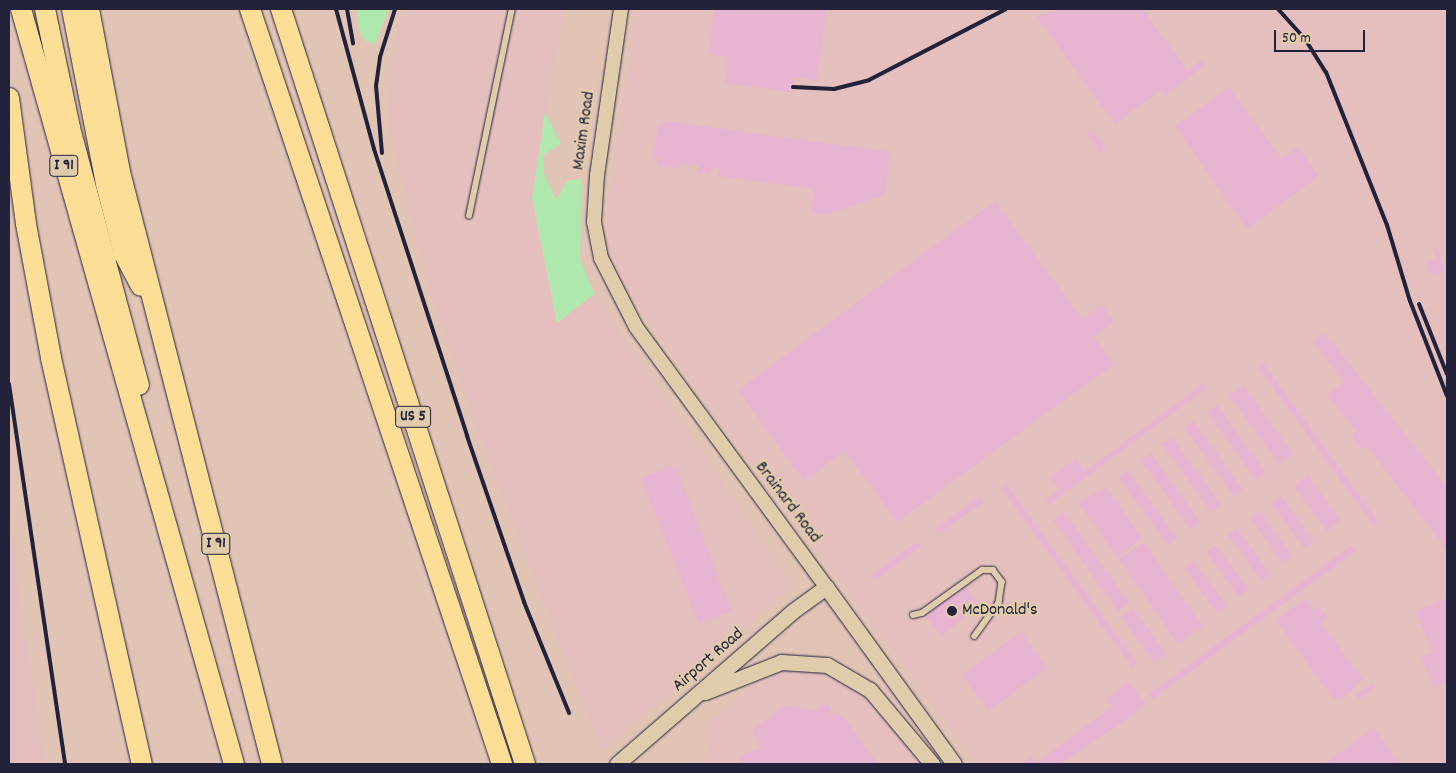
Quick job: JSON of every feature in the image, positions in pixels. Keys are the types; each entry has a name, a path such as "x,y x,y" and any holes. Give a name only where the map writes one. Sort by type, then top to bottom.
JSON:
{"highway":[{"name":"I 91","path":"21,9 234,764"},
{"path":"45,9 70,128 149,421 164,520"},
{"path":"72,9 96,145 124,254 160,324"},
{"name":"I 91","path":"89,9 114,149 272,764"},
{"name":"US 5","path":"250,9 502,764"},
{"name":"US 5","path":"281,9 526,764"},
{"path":"9,98 28,239 50,358 142,764"},
{"path":"480,700 495,764"}],"main road":[{"name":"Airport Road","path":"617,764 701,693 793,611 826,587"},
{"name":"Brainard Road","path":"826,587 954,764"},
{"path":"701,693 777,663 801,661 827,665 870,690 932,764"}],"street":[{"name":"Maxim Road","path":"601,258 594,222 597,175 621,9"},
{"name":"Brainard Road","path":"601,258 636,327 826,587"}],"lane":[{"path":"469,216 512,9"},
{"path":"913,615 922,613 982,570 993,570 1002,582 999,603 975,636"}],"shaded area":[{"path":"406,9 564,9 532,198 557,322 594,294 793,586 602,752 489,462 430,293 387,123 394,38"},
{"path":"636,9 1447,9 1447,764 977,764 718,419 621,282 609,245 607,211"},
{"path":"9,506 23,619 46,764 9,764"},
{"path":"798,668 828,671 853,684 925,764 699,764 708,754 704,726 755,682 771,673"}],"green space":[{"path":"357,9 389,9 375,44 367,42 359,31"},
{"path":"545,112 561,144 543,155 544,173 556,200 567,181 582,179 580,259 594,294 557,323 532,198"}],"building":[{"path":"714,9 826,9 817,80 794,77 792,92 724,83 728,57 708,54"},
{"path":"1058,9 1142,9 1188,71 1201,60 1205,65 1165,96 1161,90 1115,124 1037,17"},
{"path":"1229,87 1282,159 1298,147 1319,176 1247,229 1175,126"},
{"path":"664,121 890,152 884,195 826,215 811,213 814,189 718,176 720,168 711,169 710,174 698,173 699,165 679,164 678,168 658,166 659,159 653,158 658,126 663,126"},
{"path":"1093,130 1106,149 1100,153 1087,134"},
{"path":"995,201 1082,319 1102,305 1114,322 1094,337 1114,364 897,522 845,451 804,481 738,390"},
{"path":"1437,247 1445,270 1431,275 1426,262 1437,259 1433,249"},
{"path":"1325,333 1447,487 1447,550 1367,446 1362,450 1352,436 1357,432 1327,395 1344,382 1313,342"},
{"path":"1263,363 1378,521 1373,525 1258,367"},
{"path":"1203,384 1206,389 1048,505 1045,500 1059,489 1050,477 1076,459 1085,471"},
{"path":"1243,385 1293,454 1279,464 1229,395"},
{"path":"1217,405 1266,473 1256,480 1207,412"},
{"path":"1194,421 1243,490 1234,497 1185,428"},
{"path":"1172,437 1221,505 1211,512 1162,444"},
{"path":"1151,453 1200,522 1190,529 1141,460"},
{"path":"675,465 731,611 699,624 641,478"},
{"path":"1128,470 1177,538 1168,545 1118,477"},
{"path":"1308,475 1341,521 1327,531 1294,486"},
{"path":"1006,484 1137,663 1132,667 1001,488"},
{"path":"1106,487 1142,538 1117,557 1078,502"},
{"path":"979,496 983,502 939,534 935,529"},
{"path":"1281,496 1314,541 1304,548 1271,503"},
{"path":"1260,511 1292,556 1283,563 1250,518"},
{"path":"1064,512 1130,603 1118,611 1053,520"},
{"path":"1237,528 1270,574 1261,581 1228,535"},
{"path":"917,542 921,547 875,580 871,575"},
{"path":"1144,542 1203,627 1178,644 1119,559"},
{"path":"1216,545 1249,590 1239,597 1206,552"},
{"path":"1352,545 1356,551 1153,699 1149,694"},
{"path":"1194,561 1227,606 1217,613 1184,568"},
{"name":"McDonald's","path":"964,584 980,606 941,636 925,615"},
{"path":"1447,598 1447,686 1446,683 1434,688 1421,657 1433,652 1416,611"},
{"path":"1305,599 1313,611 1319,606 1328,618 1321,623 1363,679 1340,701 1338,698 1334,700 1276,620"},
{"path":"1133,608 1166,654 1154,662 1121,617"},
{"path":"1021,632 1047,668 1011,694 1014,698 1009,696 989,711 962,675"},
{"path":"1129,682 1145,704 1135,713 1061,764 1022,764 1031,757 1036,763 1112,707 1106,699"},
{"path":"1372,683 1376,687 1359,699 1356,695"},
{"path":"820,704 831,707 829,714 843,716 878,764 742,764 739,757 760,749 753,730 784,706 819,711"},
{"path":"1374,728 1400,764 1324,764"}],"railway":[{"path":"336,9 374,149 467,436 524,602 569,713"},
{"path":"347,9 353,43"},
{"path":"382,153 376,86 380,57 395,9"},
{"path":"793,87 834,89 869,80 1006,9"},
{"path":"1278,9 1305,39 1326,72 1387,225 1410,301 1447,396"},
{"path":"1419,304 1447,374"},
{"path":"9,384 65,764"}],"place":[{"name":"McDonald's","path":"952,611"}]}
